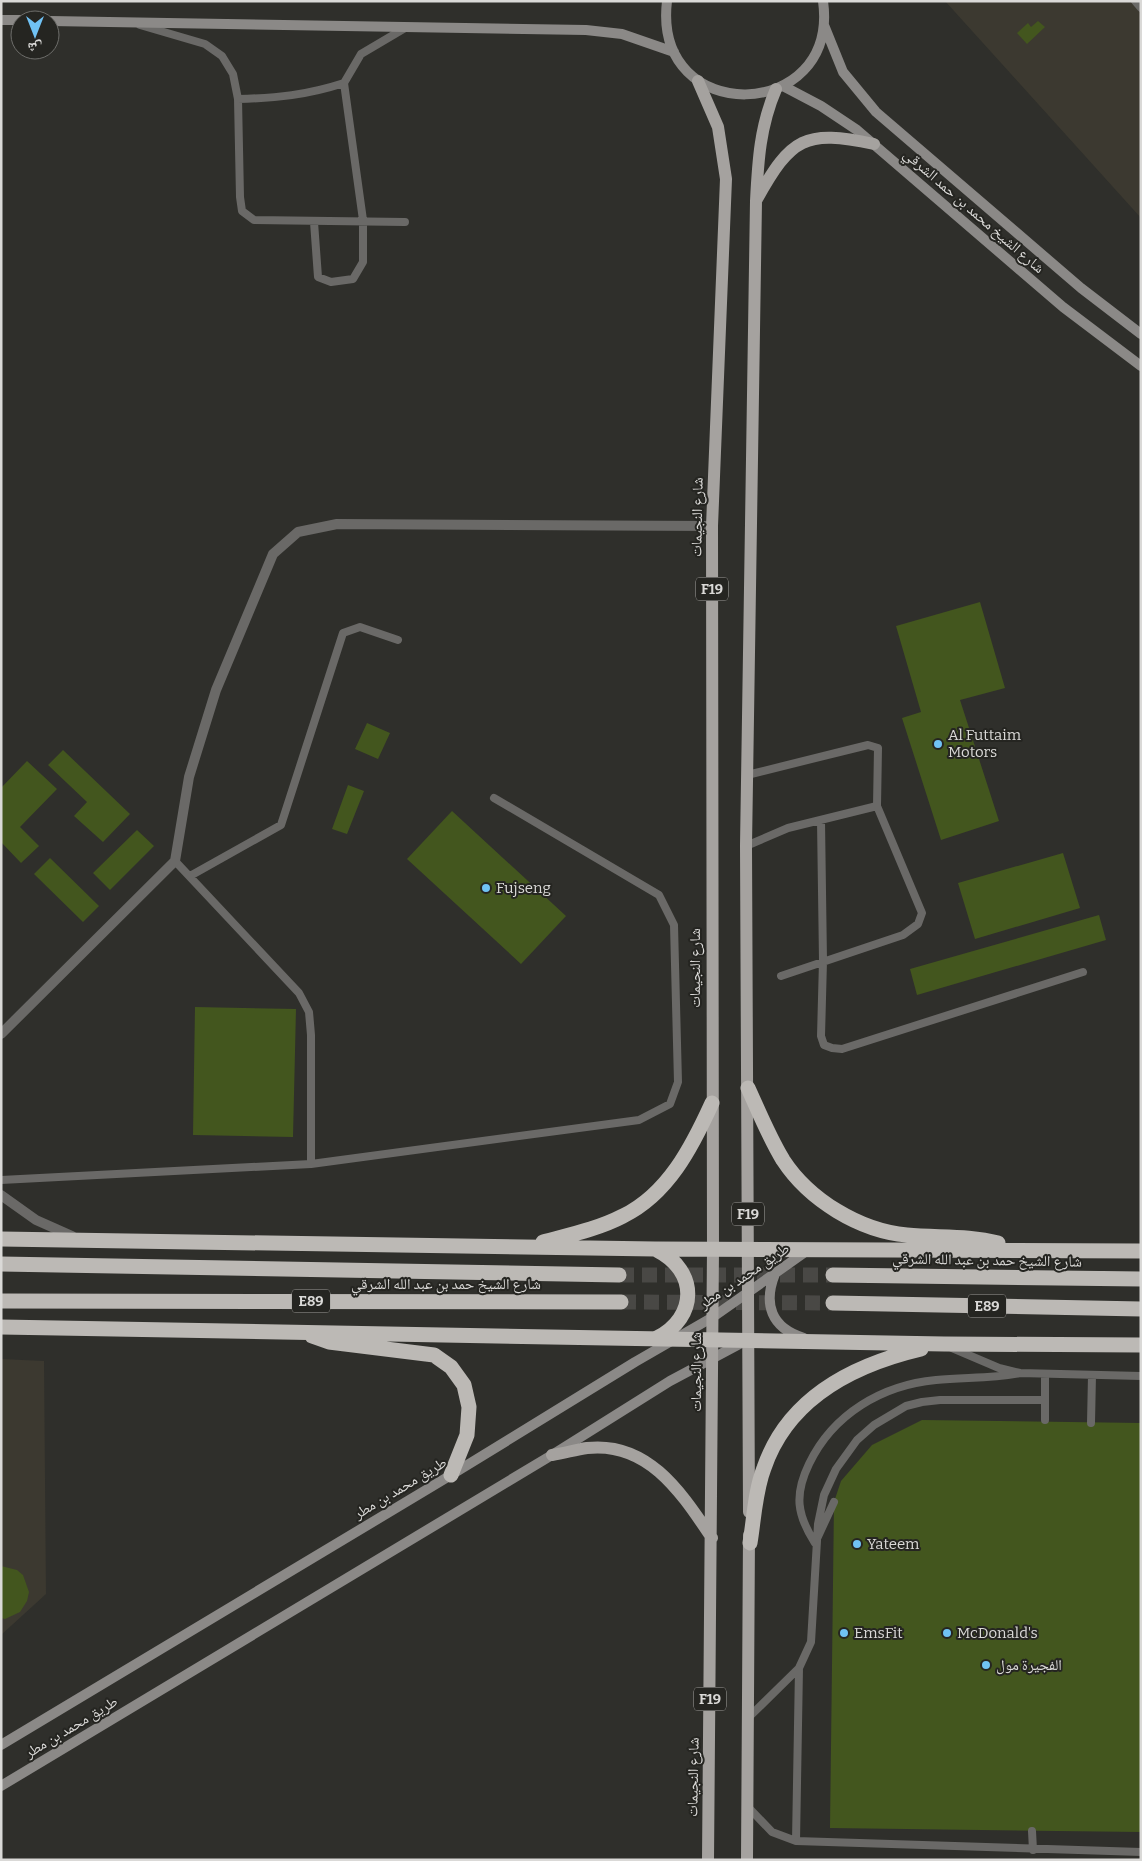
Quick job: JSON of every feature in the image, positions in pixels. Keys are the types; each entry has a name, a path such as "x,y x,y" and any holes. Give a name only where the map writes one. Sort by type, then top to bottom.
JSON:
{"highway":[{"path":"748,1088 784,1162 815,1194 836,1210 864,1226 897,1234 977,1238 1019,1249"},
{"path":"525,1247 598,1226 624,1216 645,1202 660,1189 696,1140 712,1103"},
{"path":"1,1239 655,1249 1141,1251"},
{"path":"655,1249 669,1256 679,1266 686,1279 688,1294 686,1309 679,1322 669,1332 655,1338"},
{"name":"شارع الشيخ حمد بن عبد الله الشرقي","path":"1,1264 619,1276"},
{"name":"شارع الشيخ حمد بن عبد الله الشرقي","path":"833,1276 1141,1279"},
{"name":"شارع الشيخ حمد بن عبد الله الشرقي","path":"1,1301 621,1302"},
{"name":"E89","path":"833,1303 1141,1309"},
{"path":"1,1327 944,1344 1141,1344"},
{"path":"296,1331 329,1342 434,1355 451,1367 464,1385 469,1407 467,1435 451,1475"},
{"path":"750,1543 763,1470 770,1450 787,1425 813,1396 859,1370 900,1354 944,1344"}],"main road":[{"name":"شارع النجيمات","path":"698,81 718,127 726,179 712,526 713,1249 708,1860"},
{"name":"F19","path":"747,1860 750,1543 746,846 756,201 760,143 766,116 779,88"},
{"path":"756,201 779,161 797,146 807,141 829,136 874,144"},
{"path":"552,1455 588,1448 610,1450 630,1455 650,1464 674,1483 712,1538"}],"street":[{"path":"666,1 666,27 674,52 680,63 698,81 722,93 749,96 779,88 808,65 818,46 824,25 822,1"},
{"path":"60,21 604,32 640,39 674,52"},
{"name":"شارع الشيخ محمد بن حمد الشرقي","path":"824,25 844,72 876,112 1081,288 1141,334"},
{"name":"شارع الشيخ محمد بن حمد الشرقي","path":"779,88 839,118 874,144 1063,307 1141,366"},
{"path":"1,1034 175,861 189,777 216,690 274,554 298,532 338,524 712,526"},
{"path":"1,1195 36,1220 82,1240"},
{"name":"طريق محمد بن مطر","path":"1,1745 712,1317 748,1294 810,1249"},
{"path":"776,1273 769,1294 772,1311 776,1320 788,1332 813,1341"},
{"name":"طريق محمد بن مطر","path":"1,1786 552,1455 670,1381 748,1340"}],"lane":[{"path":"1135,1 1141,8"},
{"path":"132,22 205,44 222,56 233,74 238,99 242,211 254,220 405,222"},
{"path":"314,222 318,277 331,282 353,279 362,262 362,220 344,83 361,54 407,27"},
{"path":"238,99 281,98 316,92 344,83"},
{"path":"190,876 281,825 343,633 360,627 398,640"},
{"path":"747,775 874,745 878,748 880,755 877,806 922,913 918,924 903,935 781,976"},
{"path":"1,1180 311,1164 639,1120 670,1104 678,1082 674,925 659,896 494,798"},
{"path":"746,846 788,828 877,806"},
{"path":"821,821 823,961 821,1036 824,1045 842,1049 1082,972"},
{"path":"175,861 299,993 309,1012 312,1035 311,1164"},
{"path":"944,1344 999,1368 1020,1373 1141,1376"},
{"path":"815,1543 803,1526 799,1507 803,1476 824,1441 851,1411 873,1397 914,1382 1001,1377 1020,1373"},
{"path":"1045,1375 1045,1420"},
{"path":"1091,1423 1092,1375"},
{"path":"796,1841 799,1668 810,1642 815,1543 824,1495 836,1469 858,1440 894,1412 922,1402 1045,1400"},
{"path":"815,1543 834,1502"},
{"path":"748,1718 799,1668"},
{"path":"748,1806 772,1832 796,1841 1141,1852"},
{"path":"1032,1831 1032,1850"}],"shaded area":[{"path":"945,1 1141,1 1141,218"},
{"path":"1,1359 44,1361 46,1594 1,1635"}],"building":[{"path":"1038,21 1045,27 1027,44 1017,33 1028,23 1031,27"},
{"path":"980,602 1005,688 960,700 999,821 941,840 902,718 921,712 896,626"},
{"path":"367,723 390,733 378,759 355,749"},
{"path":"63,750 130,814 103,842 74,816 87,802 48,765"},
{"path":"27,761 57,789 20,827 39,846 21,863 1,842 1,788"},
{"path":"348,785 364,791 347,834 332,829"},
{"name":"Fujseng","path":"452,811 566,916 521,964 407,859"},
{"path":"137,830 154,846 110,890 93,873"},
{"path":"1063,853 1080,908 975,939 958,883"},
{"path":"50,858 99,906 83,922 34,874"},
{"path":"1099,915 1106,940 917,995 910,969"},
{"path":"195,1007 296,1009 293,1137 193,1135"},
{"name":"الفجيرة مول","path":"922,1420 1141,1423 1141,1832 830,1828 834,1502 841,1481 872,1445"},
{"path":"1,1566 17,1570 23,1575 29,1592 27,1601 20,1612 5,1619 1,1618"}],"tunnel":[{"path":"619,1275 833,1275"},
{"path":"621,1302 833,1303"}],"place":[{"name":"Al Futtaim Motors","path":"938,744"},
{"name":"Fujseng","path":"486,888"},
{"name":"Yateem","path":"857,1544"},
{"name":"EmsFit","path":"844,1633"},
{"name":"McDonald's","path":"947,1633"},
{"name":"الفجيرة مول","path":"986,1665"}]}
